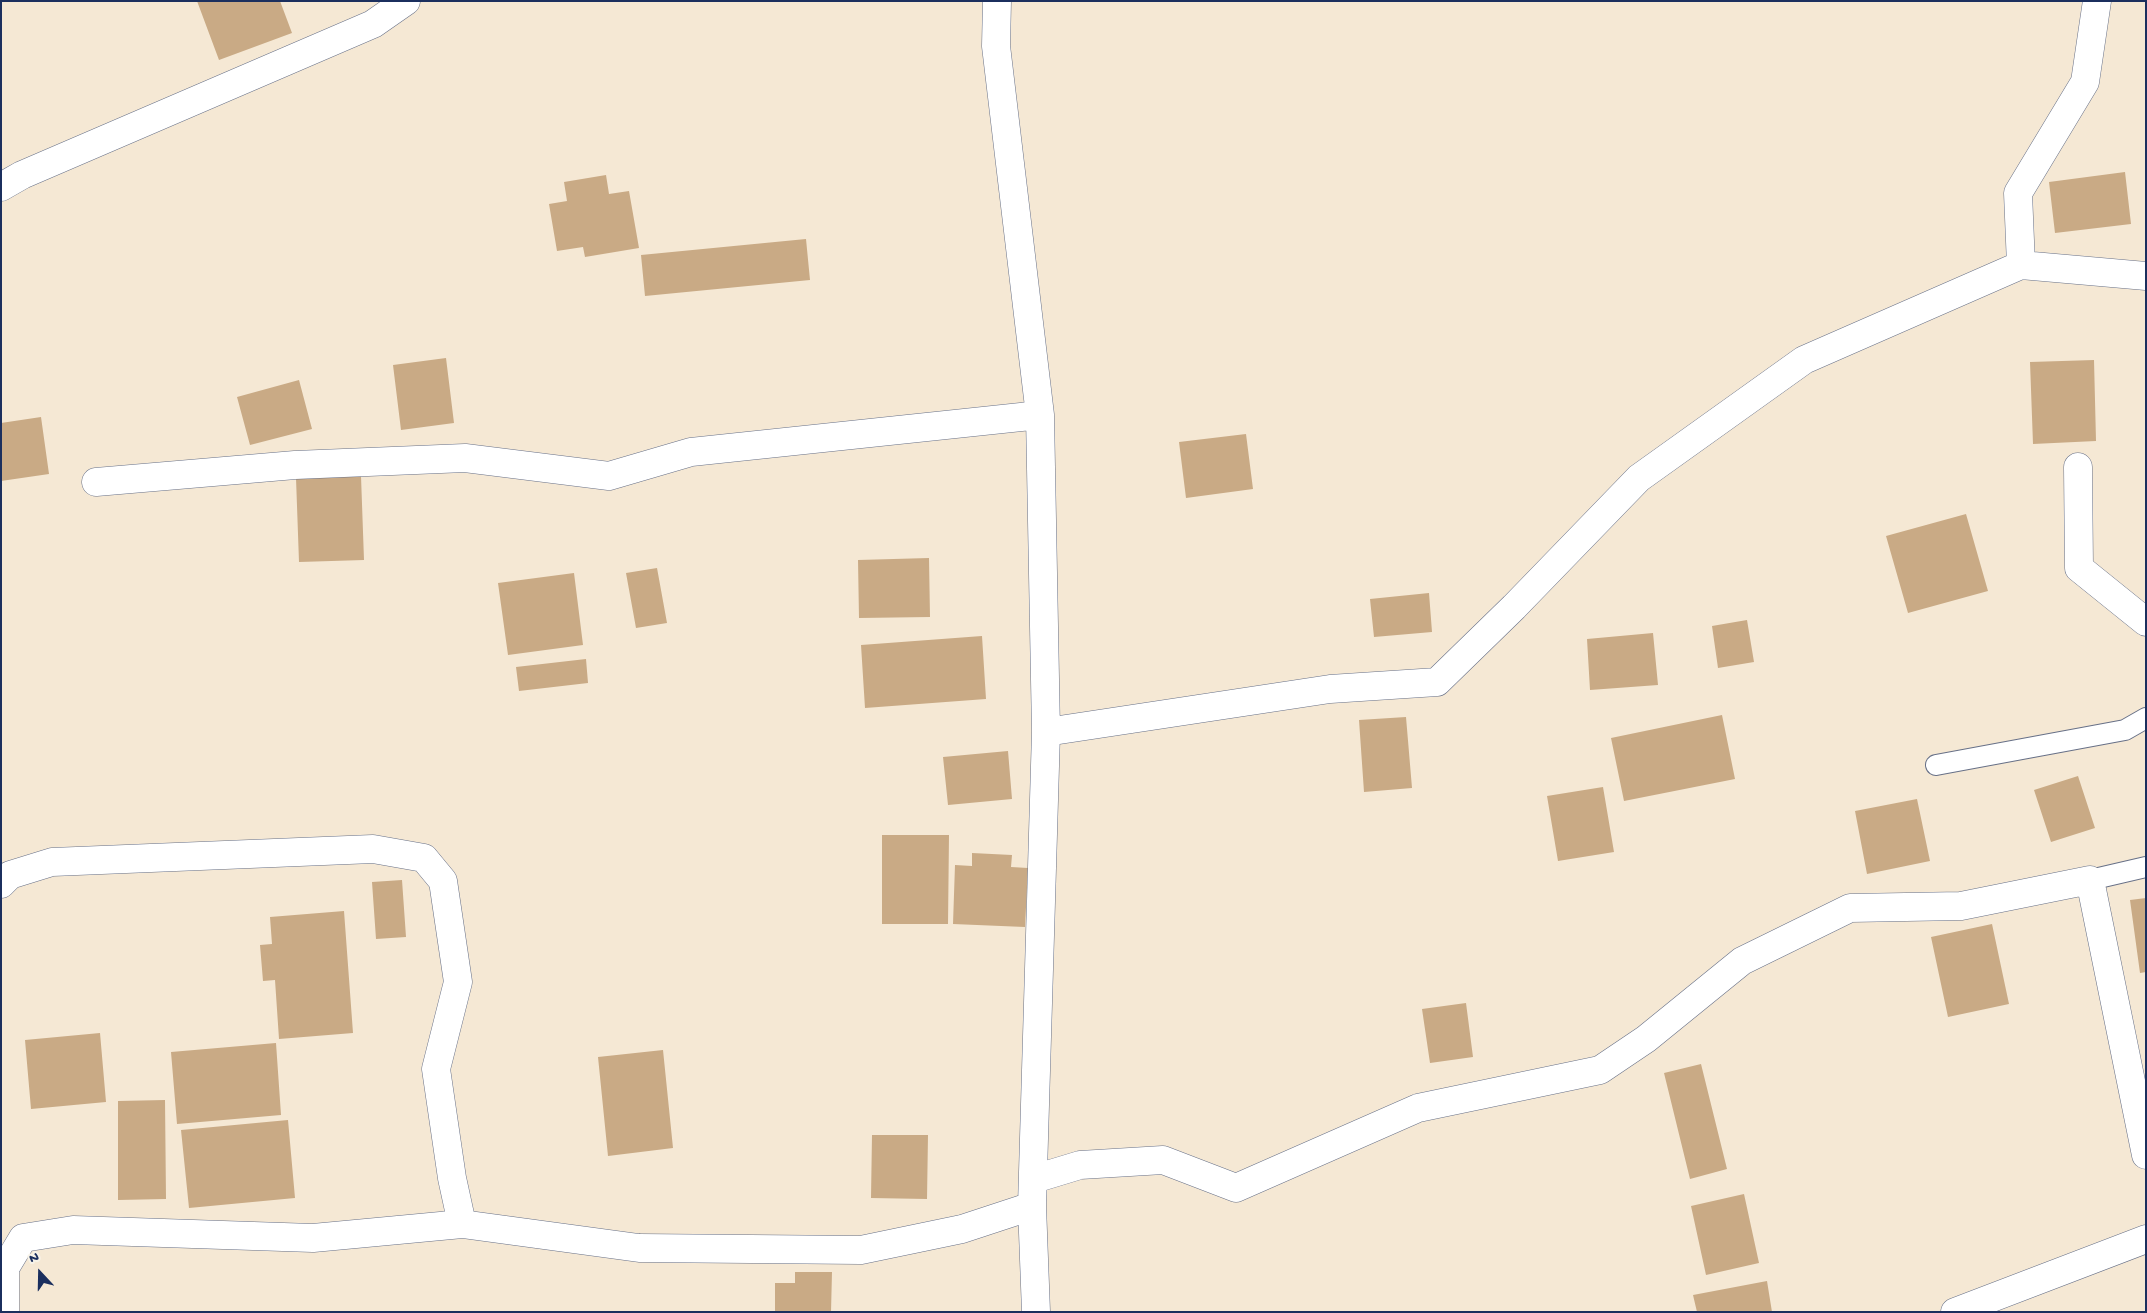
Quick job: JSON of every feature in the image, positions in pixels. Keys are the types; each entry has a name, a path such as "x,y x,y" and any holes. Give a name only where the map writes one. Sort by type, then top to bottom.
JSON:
{"street":[{"path":"1,187 31,171 373,24 406,1"},
{"path":"997,1 996,46 1040,415 1046,732 1032,1206 1036,1312"},
{"path":"2021,265 2018,193 2085,82 2097,1"},
{"path":"1046,732 1330,689 1437,682 1514,607 1639,478 1804,360 2021,265 2146,276"},
{"path":"96,482 295,465 466,458 609,476 691,452 1040,415"},
{"path":"2078,467 2079,568 2146,622"},
{"path":"1,884 10,875 52,862 373,849 424,858 443,882 458,982 436,1069 452,1178 462,1224"},
{"path":"1034,1179 1080,1165 1162,1160 1236,1188 1418,1108 1600,1070 1646,1039 1742,961 1850,908 1961,906 2090,880 2146,1155"},
{"path":"5,1268 23,1238 74,1230 313,1238 462,1224 639,1248 861,1250 962,1229 1032,1206"},
{"path":"1,1238 5,1268 5,1312"},
{"path":"1955,1312 2146,1239"}],"lane":[{"path":"1936,765 2125,730 2146,718"},
{"path":"2090,880 2146,867"}],"building":[{"path":"197,1 280,1 292,33 219,60"},
{"path":"2125,172 2131,224 2055,233 2049,182"},
{"path":"606,175 609,194 629,191 639,248 585,257 583,247 557,251 549,204 567,201 564,182"},
{"path":"806,239 810,280 645,296 641,255"},
{"path":"446,358 454,423 401,430 393,365"},
{"path":"2094,360 2096,441 2033,444 2030,362"},
{"path":"299,380 312,429 250,445 237,397"},
{"path":"41,417 49,474 1,481 1,423"},
{"path":"1246,434 1253,489 1186,498 1179,442"},
{"path":"361,476 364,560 299,562 296,478"},
{"path":"1966,514 1988,591 1908,613 1886,536"},
{"path":"929,558 930,617 859,618 858,560"},
{"path":"657,568 667,623 636,628 626,573"},
{"path":"574,573 583,645 508,655 498,583"},
{"path":"1429,593 1432,632 1374,637 1370,599"},
{"path":"1747,620 1754,662 1718,668 1712,626"},
{"path":"1653,633 1658,685 1590,690 1587,639"},
{"path":"982,636 986,699 865,708 861,645"},
{"path":"586,659 588,683 519,691 516,667"},
{"path":"1722,715 1735,779 1624,801 1611,738"},
{"path":"1406,717 1412,788 1364,792 1359,720"},
{"path":"1008,751 1012,799 948,805 943,757"},
{"path":"2078,776 2095,828 2051,842 2034,790"},
{"path":"1603,787 1614,852 1558,861 1547,796"},
{"path":"1917,799 1930,861 1867,874 1855,811"},
{"path":"882,835 949,835 948,924 882,924"},
{"path":"972,853 1012,855 1011,867 1028,868 1025,927 953,924 955,865 972,866"},
{"path":"402,880 406,937 376,939 372,882"},
{"path":"2146,898 2146,972 2140,973 2130,900"},
{"path":"344,911 353,1033 279,1039 275,980 263,981 260,945 272,944 270,917"},
{"path":"1992,924 2009,1004 1948,1017 1931,937"},
{"path":"1466,1003 1473,1057 1430,1063 1422,1009"},
{"path":"100,1033 106,1102 31,1109 25,1040"},
{"path":"276,1043 281,1115 177,1124 171,1052"},
{"path":"663,1050 673,1148 608,1156 598,1057"},
{"path":"1701,1064 1727,1169 1690,1179 1664,1073"},
{"path":"165,1100 166,1199 118,1200 118,1101"},
{"path":"288,1120 295,1198 189,1208 181,1130"},
{"path":"872,1135 928,1135 927,1199 871,1198"},
{"path":"1744,1194 1759,1263 1706,1275 1691,1206"},
{"path":"795,1272 832,1272 831,1312 775,1312 775,1283 795,1283"},
{"path":"1767,1281 1772,1312 1697,1312 1693,1295"}]}
